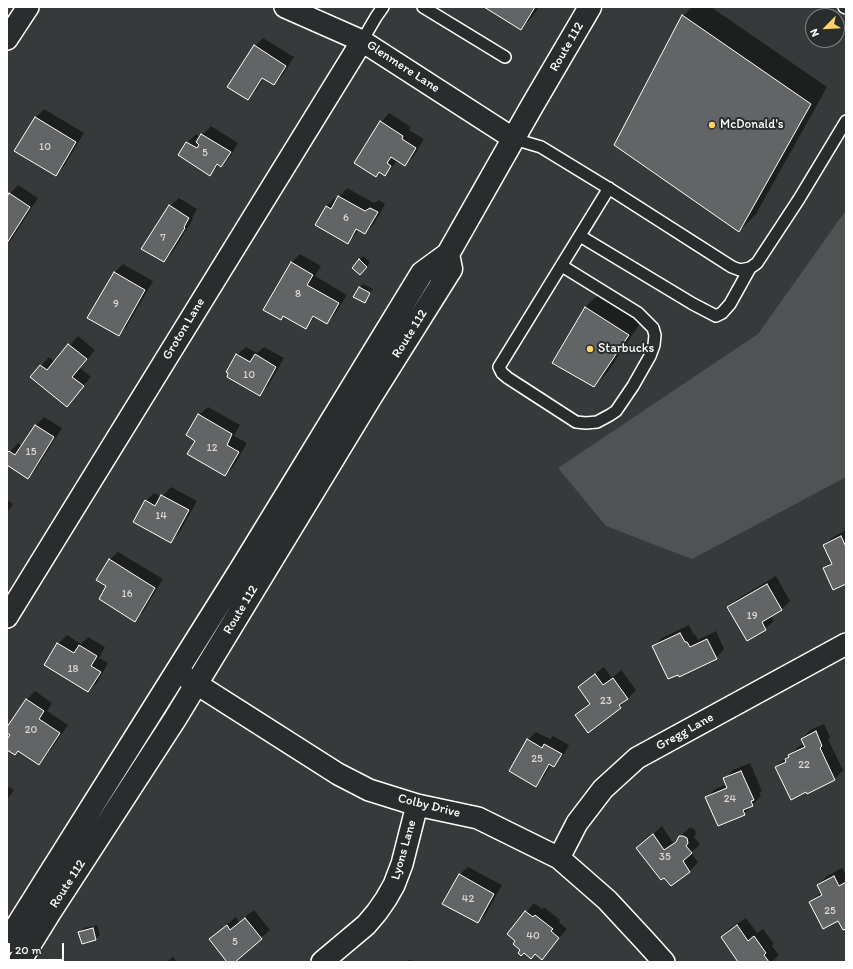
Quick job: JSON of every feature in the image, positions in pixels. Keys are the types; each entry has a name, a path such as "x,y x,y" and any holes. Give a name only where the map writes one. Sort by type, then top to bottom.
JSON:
{"main road":[{"name":"Route 112","path":"7,942 177,672 422,273 448,254 590,7"},
{"name":"Route 112","path":"19,962 175,719 451,269 448,254"}],"street":[{"path":"7,39 27,7"},
{"name":"Glenmere Lane","path":"285,7 362,41 514,139"},
{"name":"Groton Lane","path":"7,617 362,41"},
{"name":"Gregg Lane","path":"558,858 577,822 603,789 637,758 846,644"},
{"name":"Colby Drive","path":"177,672 338,774 369,790 417,805 478,818 558,858 607,900 664,962"},
{"name":"Lyons Lane","path":"322,962 366,925 386,899 394,885 402,864 417,805"}],"lane":[{"path":"362,41 383,7"},
{"path":"423,7 505,57"},
{"path":"514,139 541,148 609,188 732,267 740,270 750,268 757,263 783,224 846,121"},
{"path":"562,266 638,313 653,328 655,335 654,345 650,356 633,386 616,411 597,422 576,422 508,378 502,373 499,367 609,188"},
{"path":"580,236 693,304 716,316 722,313 730,304 750,268"}],"shaded area":[{"path":"846,210 846,477 692,559 606,526 558,468 758,334"}],"building":[{"path":"484,7 535,7 521,30"},
{"name":"McDonald's","path":"682,15 811,104 739,232 614,145"},
{"path":"254,45 286,66 274,85 262,78 248,100 227,87"},
{"path":"35,117 76,142 56,176 14,151"},
{"path":"380,121 403,136 402,139 416,148 405,166 391,157 387,163 391,166 385,176 379,172 376,177 354,163"},
{"path":"201,134 231,152 221,167 217,164 210,176 178,155 186,142 197,148 199,145 196,142"},
{"path":"9,193 30,207 7,243 7,197"},
{"path":"338,196 365,211 370,208 378,212 365,234 356,229 348,244 315,225 326,206 331,209"},
{"path":"169,205 189,218 184,227 185,228 164,262 141,249"},
{"path":"359,259 367,267 360,275 352,268"},
{"path":"291,262 313,275 307,285 339,303 327,324 313,316 306,329 283,316 281,320 263,310"},
{"path":"114,272 145,290 119,336 87,318"},
{"path":"359,287 370,293 365,303 353,297"},
{"name":"Starbucks","path":"585,307 629,335 594,387 552,363"},
{"path":"68,344 87,359 72,377 84,386 67,407 30,377 40,365 47,370"},
{"path":"236,354 250,362 255,354 276,367 260,396 227,377 228,373 226,372"},
{"path":"198,414 232,434 227,445 239,452 225,476 187,454 195,441 186,435"},
{"path":"35,425 54,437 28,479 7,465 7,453 9,451 15,455"},
{"path":"161,495 189,510 171,543 133,522 145,500 155,506"},
{"path":"841,536 846,547 846,584 833,590 823,568 832,564 823,545"},
{"path":"109,559 155,588 135,622 99,599 106,586 96,580"},
{"path":"767,584 782,610 762,622 766,630 747,641 727,607"},
{"path":"680,633 690,647 707,639 717,659 679,677 678,675 668,679 652,646"},
{"path":"57,643 74,653 79,645 97,656 91,666 101,672 88,692 44,665"},
{"path":"595,674 603,685 613,678 628,699 619,705 621,708 588,733 575,715 590,704 578,687"},
{"path":"26,699 44,711 39,719 60,733 39,765 18,751 15,755 7,750 7,739 10,735 7,733 7,727"},
{"path":"816,731 822,746 820,748 835,780 791,800 775,767 786,762 785,759 789,757 788,755 805,747 801,739"},
{"path":"527,739 542,748 544,744 562,754 554,767 549,764 536,787 509,771"},
{"path":"741,771 754,800 751,801 753,806 743,810 745,815 718,826 705,797 727,788 723,778"},
{"path":"653,834 664,850 676,842 679,836 687,838 688,843 686,846 692,853 683,861 690,872 671,886 664,878 661,880 636,848"},
{"path":"459,874 494,894 478,923 442,904"},
{"path":"834,876 839,886 846,882 846,929 843,930 838,921 823,929 809,902 822,895 817,885"},
{"path":"525,911 533,917 535,915 553,929 551,931 559,938 542,960 535,954 531,959 524,953 521,956 518,953 520,950 513,944 515,941 507,934"},
{"path":"245,918 262,939 235,962 227,962 209,939 227,925 230,930"},
{"path":"737,925 748,941 754,936 766,953 764,955 769,962 738,962 721,937"},
{"path":"93,928 96,940 82,944 78,932"}],"place":[{"name":"McDonald's","path":"712,125"},
{"name":"Starbucks","path":"590,349"}]}
